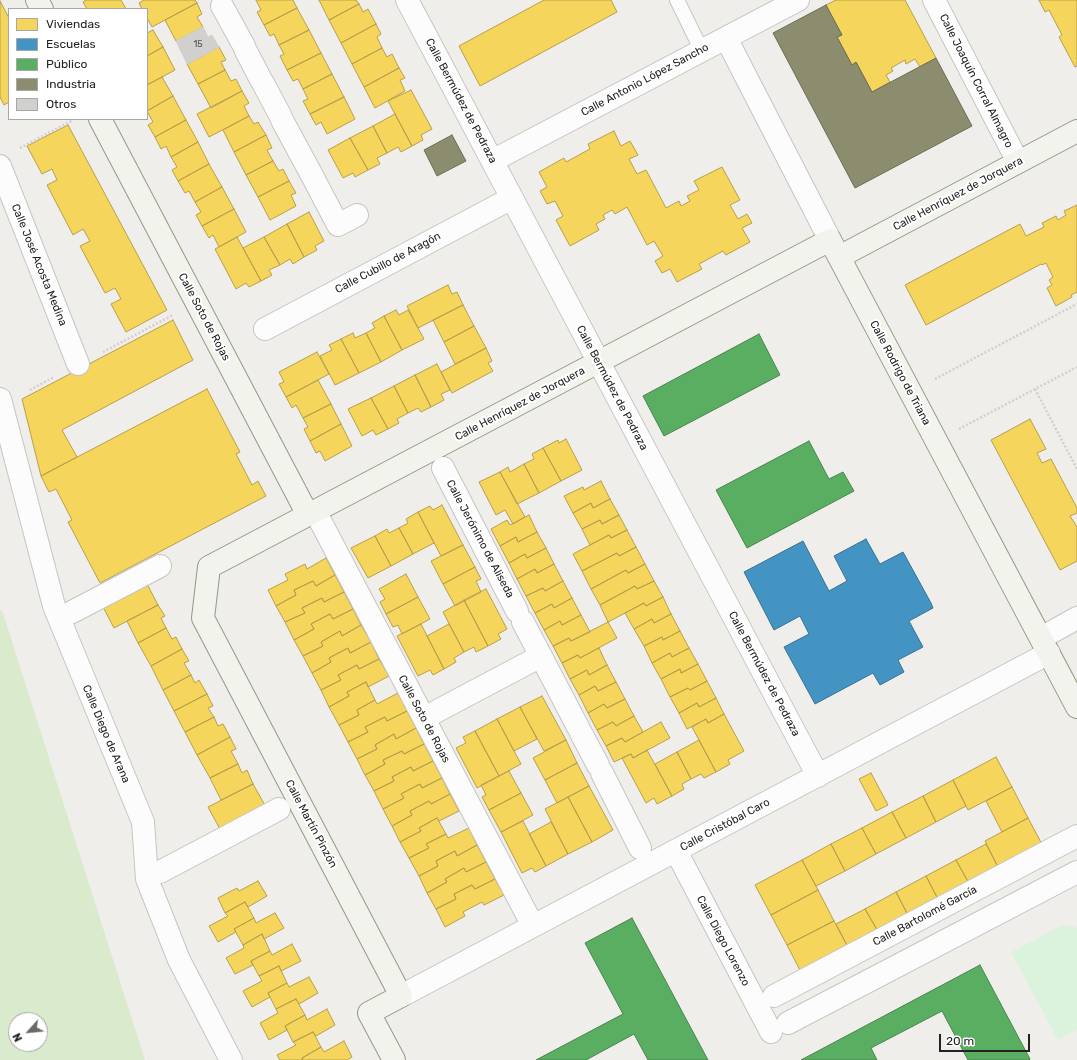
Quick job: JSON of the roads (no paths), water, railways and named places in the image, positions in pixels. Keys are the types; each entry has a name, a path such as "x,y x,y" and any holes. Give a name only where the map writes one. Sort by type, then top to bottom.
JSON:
{"street":[{"name":"Calle Bermúdez de Pedraza","path":"407,0 818,776"},
{"name":"Calle Antonio López Sancho","path":"492,161 798,0"},
{"name":"Calle Joaquín Corral Almagro","path":"934,0 1018,162"},
{"path":"220,2 338,225 358,215"},
{"name":"Calle Rodrigo de Triana","path":"726,38 835,249 1077,707"},
{"name":"Calle Soto de Rojas","path":"101,120 424,718 533,926"},
{"name":"Calle Henríquez de Jorquera","path":"209,567 599,362 1018,162 1077,132"},
{"name":"Calle José Acosta Medina","path":"7,159 78,364"},
{"name":"Calle Cubillo de Aragón","path":"265,329 512,198"},
{"name":"Calle Diego de Arana","path":"0,399 54,606 143,822 147,879 179,960 231,1060"},
{"name":"Calle Jerónimo de Aliseda","path":"442,468 640,848"},
{"path":"72,612 160,566"},
{"name":"Calle Martín Pinzón","path":"209,567 203,618 401,996"},
{"name":"Calle Cristóbal Caro","path":"401,996 818,776 1045,645 1077,618"},
{"path":"424,718 541,656"},
{"path":"160,872 279,809"},
{"name":"Calle Bartolomé García","path":"774,996 1077,836"},
{"name":"Calle Diego Lorenzo","path":"676,851 780,1027 1077,872"},
{"path":"394,1060 369,1013 401,996"}],"lane":[{"path":"677,0 702,50"}]}
